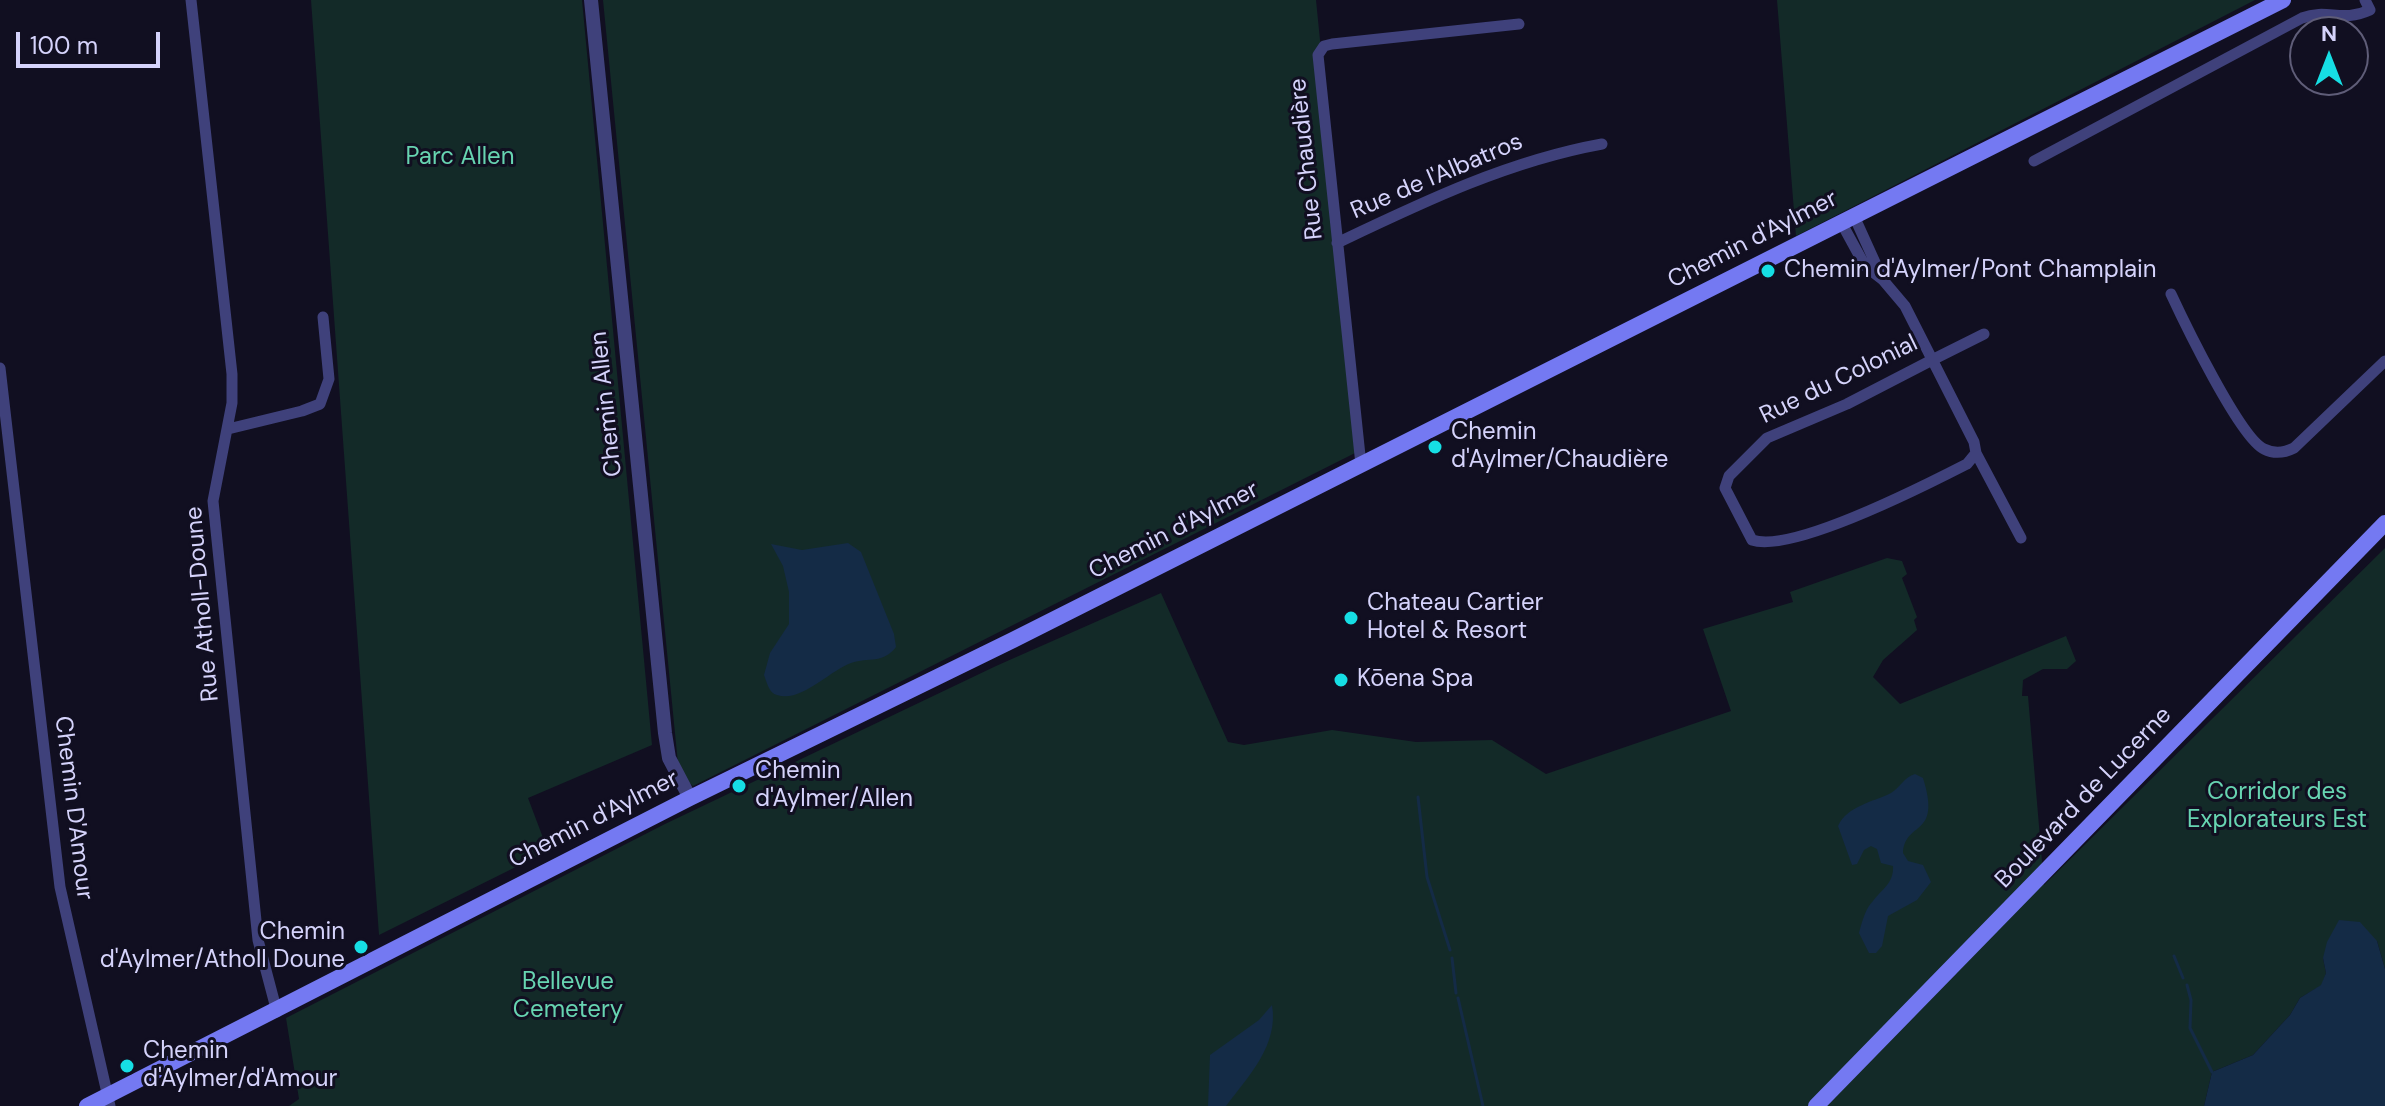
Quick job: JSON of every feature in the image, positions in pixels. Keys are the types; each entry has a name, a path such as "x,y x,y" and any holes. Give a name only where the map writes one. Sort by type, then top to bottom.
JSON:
{"main road":[{"name":"Chemin d'Aylmer","path":"87,1106 110,1101 690,798 1361,465 2283,0"},
{"name":"Boulevard de Lucerne","path":"1816,1106 2385,523"}],"street":[{"name":"Rue Atholl-Doune","path":"191,0 232,374 228,429 215,475 213,501 258,940 277,1012"},
{"name":"Chemin Allen","path":"591,0 665,733 669,758 690,798"},
{"path":"2034,161 2302,18 2317,14 2352,18 2370,10 2365,0"},
{"name":"Rue Chaudière","path":"1361,465 1318,55 1324,46 1519,24"},
{"name":"Rue de l'Albatros","path":"1337,243 1486,176 1552,154 1602,144"},
{"path":"1848,219 1865,266 1883,280 1905,306 1934,359 1974,442 1976,453 2021,538"},
{"path":"2171,294 2233,407 2258,445 2268,451 2281,453 2294,448 2385,361"},
{"path":"228,429 320,404 329,379 323,317"},
{"name":"Rue du Colonial","path":"1976,453 1967,464 1874,511 1765,542 1747,535 1726,494 1726,482 1767,438 1847,404 1984,334"},
{"name":"Chemin D'Amour","path":"0,368 60,887 110,1101"}],"green space":[{"name":"Parc Allen","path":"311,0 582,0 652,745 528,798 548,851 379,935"},
{"path":"603,0 1316,0 1361,450 693,786 679,774"},
{"path":"1777,0 2255,0 1796,236"},
{"path":"2385,548 2385,969 2377,941 2323,958 2326,973 2322,985 2300,998 2290,1015 2253,1055 2212,1072 2204,1106 289,1106 299,1099 286,1018 665,824 996,666 1161,593 1228,742 1244,745 1332,730 1416,742 1492,740 1546,774 1731,711 1703,629 1793,602 1790,592 1887,558 1902,561 1907,574 1902,578 1917,617 1914,620 1917,630 1883,660 1873,677 1900,704 2066,636 2076,661 2067,669 2043,669 2023,680 2022,696 2028,696 2044,885"}],"water":[{"path":"848,543 861,552 894,634 896,647 881,658 842,667 796,694 774,694 764,675 770,653 789,624 789,592 783,566 771,544 802,550"},
{"path":"1915,774 1923,778 1928,810 1926,819 1905,843 1903,853 1908,861 1923,865 1931,882 1917,900 1888,916 1882,946 1876,953 1869,953 1860,929 1868,908 1889,881 1893,866 1881,863 1877,849 1871,846 1864,850 1857,864 1852,865 1838,826 1854,809 1891,793"},
{"path":"2339,920 2360,922 2377,941 2385,969 2385,1106 2204,1106 2212,1072 2253,1055 2290,1015 2300,998 2321,985 2326,973 2323,958 2327,942"},
{"path":"1272,1005 1271,1034 1260,1060 1226,1106 1208,1106 1210,1055 1259,1020"}],"waterway":[{"path":"1418,797 1427,877 1450,950"},
{"path":"2174,956 2183,978"},
{"path":"1452,958 1456,993"},
{"path":"2187,985 2191,1000 2190,1028 2212,1072"},
{"path":"1458,998 1483,1106"}],"place":[{"name":"Chemin d'Aylmer/Pont Champlain","path":"1768,271"},
{"name":"Chemin d'Aylmer/Chaudière","path":"1435,447"},
{"name":"Chateau Cartier Hotel & Resort","path":"1351,618"},
{"name":"Kōena Spa","path":"1341,680"},
{"name":"Chemin d'Aylmer/Allen","path":"739,786"},
{"name":"Chemin d'Aylmer/Atholl Doune","path":"361,947"},
{"name":"Chemin d'Aylmer/d'Amour","path":"127,1066"}],"park label":[{"name":"Corridor des Explorateurs Est","path":"2277,807"},
{"name":"Bellevue Cemetery","path":"568,997"}]}
